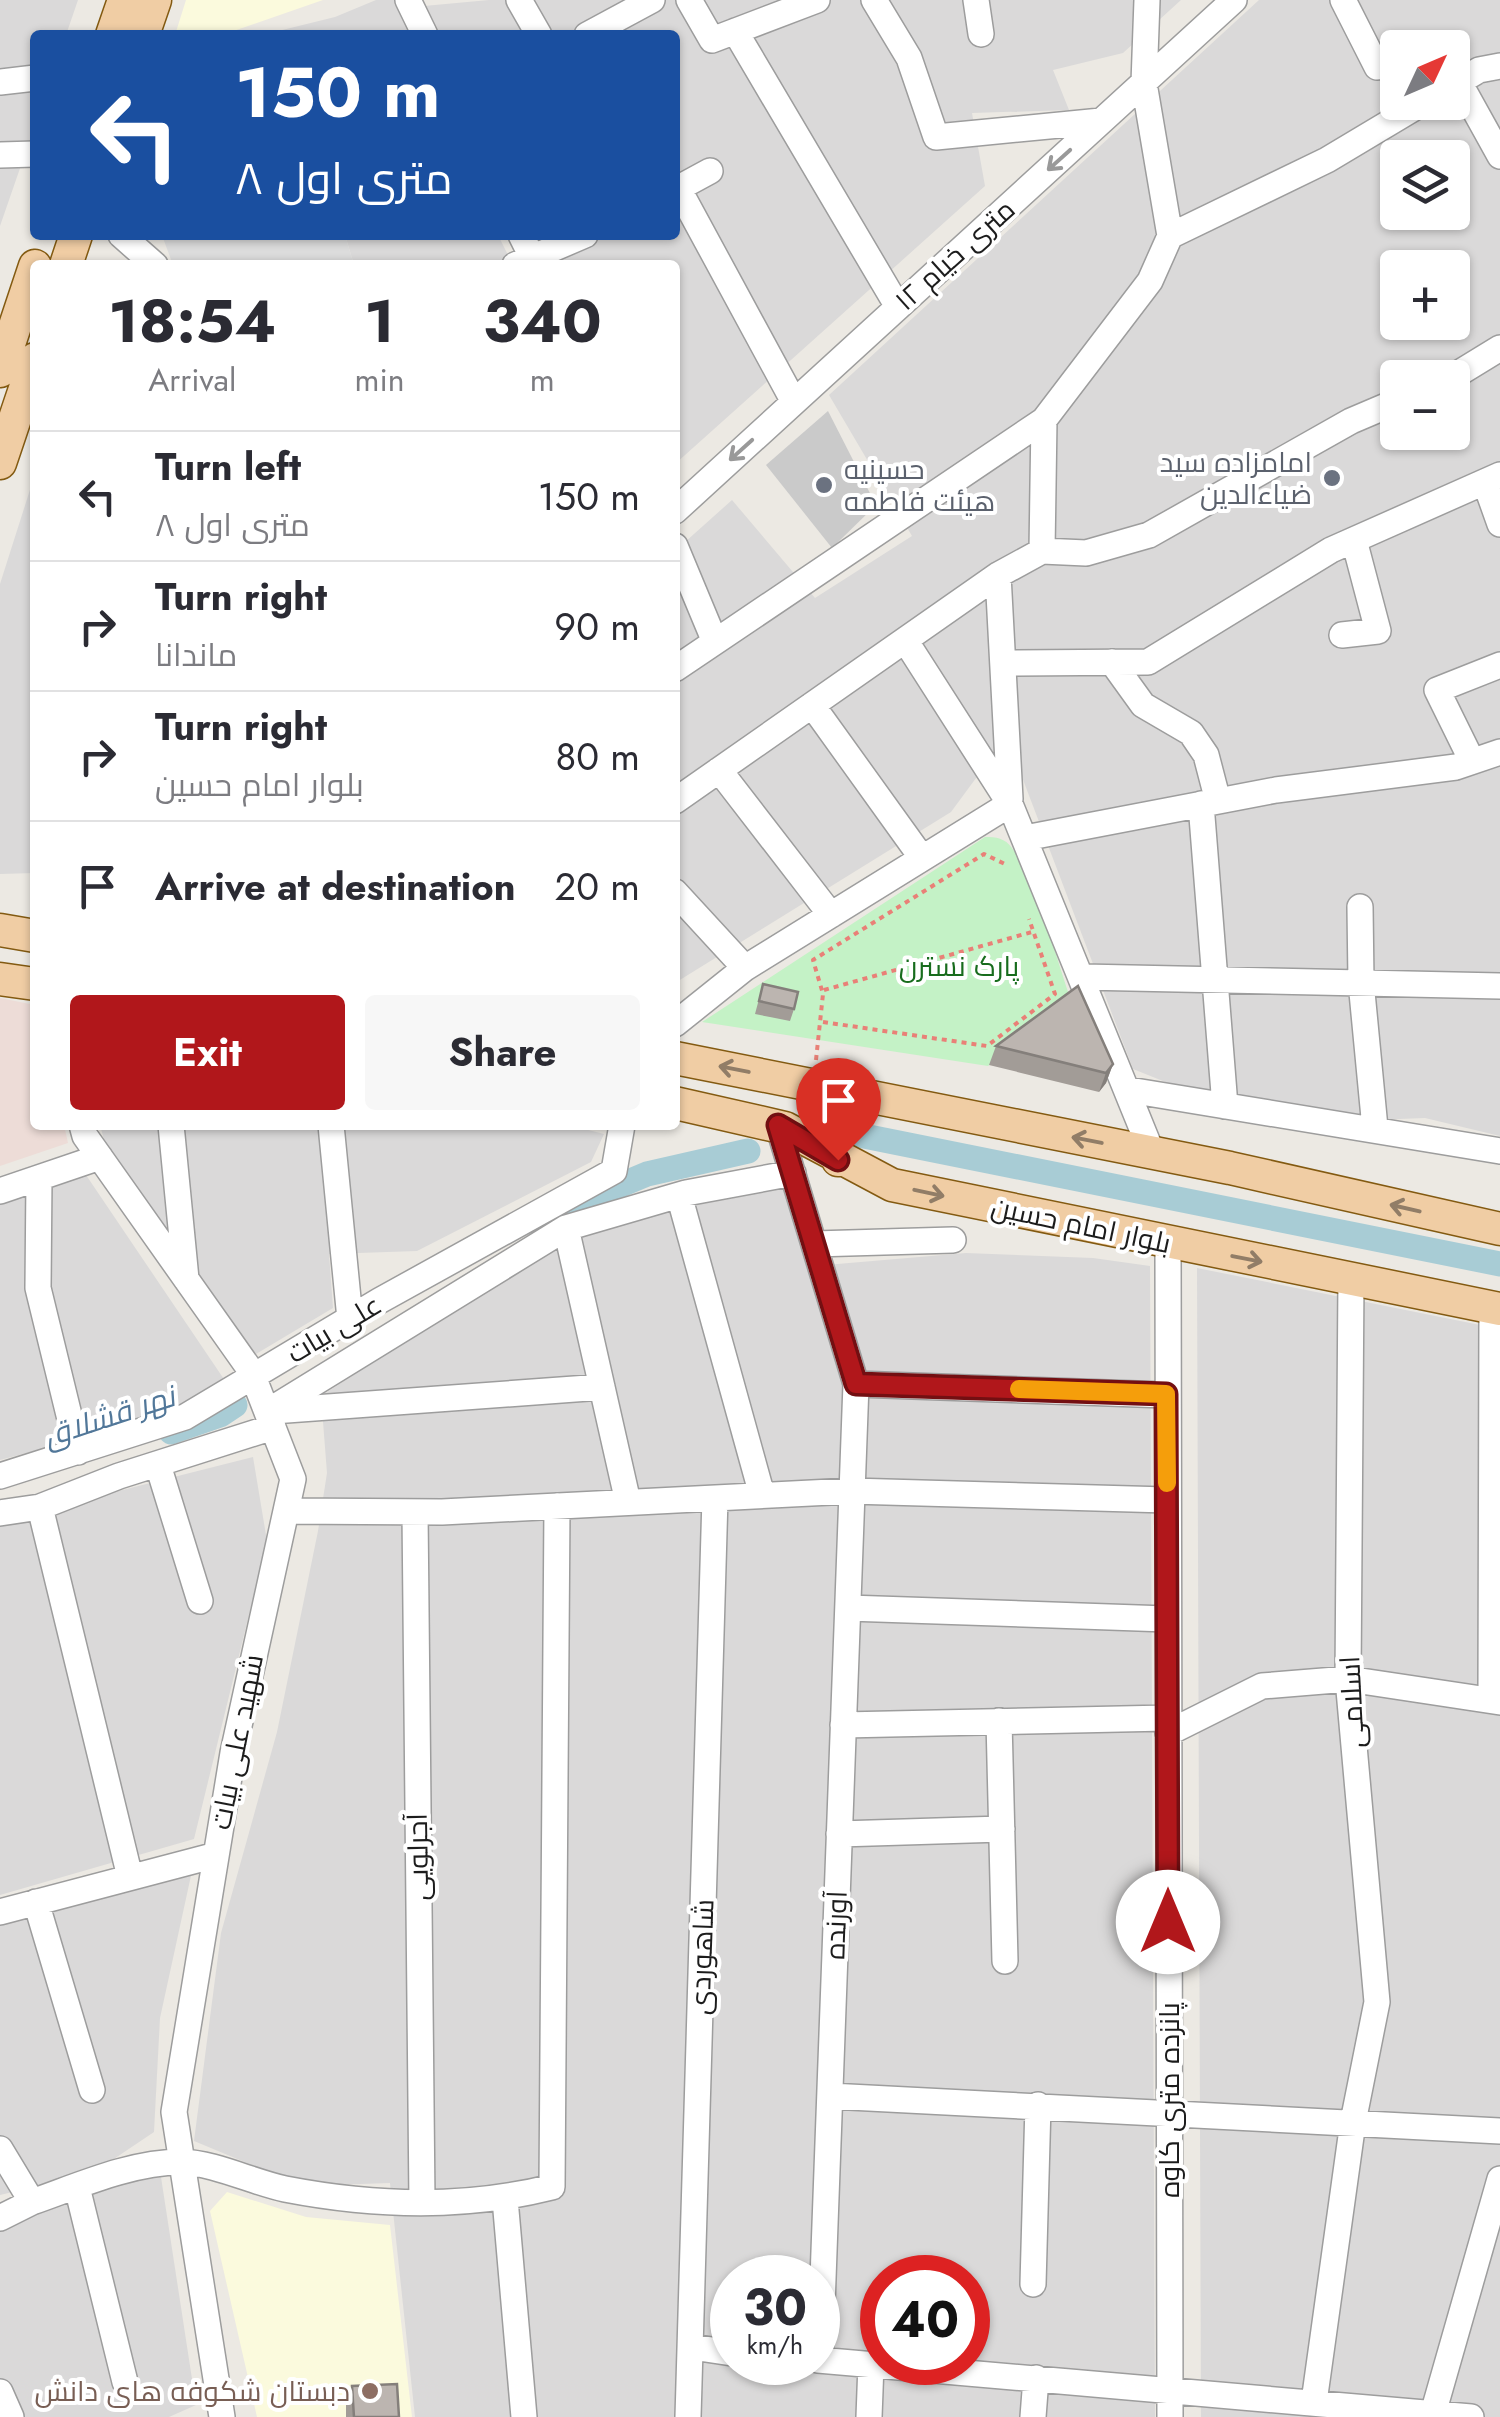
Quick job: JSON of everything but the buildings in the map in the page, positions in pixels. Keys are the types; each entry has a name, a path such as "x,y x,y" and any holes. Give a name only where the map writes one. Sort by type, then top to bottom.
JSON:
{"main road":[{"path":"114,30 124,0"},
{"path":"145,30 155,0"},
{"path":"0,371 30,280"},
{"path":"0,464 30,373"},
{"path":"0,930 30,935"},
{"path":"0,979 30,983"},
{"path":"680,1059 1500,1229"},
{"path":"778,1125 799,1104 791,1088 795,1082"},
{"path":"838,1160 827,1136 831,1118 867,1096"},
{"name":"بلوار امام حسین","path":"680,1104 778,1125 838,1160 892,1185 1496,1309"}],"street":[{"path":"408,0 423,30"},
{"path":"519,0 536,30"},
{"path":"595,30 652,0"},
{"path":"688,0 712,40 752,28 817,0"},
{"path":"874,0 909,58 936,137 1102,121"},
{"path":"976,0 981,34"},
{"path":"680,665 1044,420 1150,282 1170,236 1144,83 1147,0"},
{"name":"۱۲ متری خیام","path":"680,506 1234,0"},
{"path":"1342,0 1377,67"},
{"path":"735,32 898,307"},
{"path":"1470,75 1500,66"},
{"path":"0,82 30,79"},
{"path":"1470,107 1500,156"},
{"path":"1170,236 1328,160 1394,120"},
{"path":"0,155 30,154"},
{"path":"680,187 710,171"},
{"path":"680,196 794,402"},
{"path":"127,240 149,260"},
{"path":"534,260 575,240"},
{"path":"1470,366 1500,348"},
{"path":"680,798 998,575 1042,551 1086,554 1149,535 1351,421 1380,409"},
{"path":"1042,551 1044,420"},
{"path":"1003,663 1148,662 1354,540 1492,478 1500,524"},
{"path":"1342,636 1378,630 1354,540"},
{"path":"680,558 714,642"},
{"path":"998,575 1010,804"},
{"path":"904,640 1010,804 1152,1154"},
{"path":"1112,662 1144,705 1191,733 1206,755 1215,980 1225,1106"},
{"path":"1472,761 1437,690 1500,665"},
{"path":"812,705 922,858"},
{"path":"1025,838 1210,803 1472,761 1500,752"},
{"path":"720,770 830,915"},
{"path":"680,1020 745,968 1010,804"},
{"path":"680,897 745,968"},
{"path":"1360,906 1361,982 1375,1128"},
{"path":"1082,977 1500,986"},
{"path":"1129,1090 1500,1151"},
{"name":"آورنده","path":"778,1125 856,1384 823,2255"},
{"name":"شهید علی بیات","path":"85,1130 254,1378 293,1479 232,1752 174,2112 222,2417"},
{"path":"171,1130 186,1280"},
{"path":"331,1130 350,1319"},
{"name":"علی بیات","path":"0,1476 186,1416 614,1170 621,1130"},
{"path":"0,1191 100,1157"},
{"name":"علی بیات","path":"270,1419 434,1305 566,1228 679,1195 793,1173"},
{"path":"38,1178 38,1288 78,1452"},
{"path":"679,1195 762,1495"},
{"path":"566,1228 628,1502"},
{"path":"814,1244 954,1240"},
{"name":"پانزده متری کاوه","path":"1168,1244 1170,2417"},
{"name":"اسلامی","path":"1314,2402 1353,2122 1377,2002 1348,1680 1351,1278"},
{"path":"843,1725 999,1722 1168,1726 1262,1686 1348,1680 1495,1700 1496,1309"},
{"path":"856,1384 1166,1394"},
{"path":"0,1513 40,1507 270,1419 602,1387"},
{"path":"158,1465 200,1601"},
{"path":"286,1511 414,1512 851,1490 1167,1500"},
{"name":"شاهوردی","path":"688,2417 715,1498"},
{"path":"0,2218 32,2202 112,2174 182,2162 282,2188 365,2202 505,2199 552,2186 557,1506"},
{"path":"40,1507 130,1877"},
{"name":"آجرلویی","path":"414,1512 422,2202"},
{"path":"848,1608 1167,1619"},
{"path":"999,1722 1005,1961"},
{"path":"840,1834 1002,1829"},
{"path":"0,1912 216,1854"},
{"path":"36,1902 92,2090"},
{"path":"830,2096 1500,2131"},
{"path":"1033,2284 1038,2105"},
{"path":"0,2150 32,2202"},
{"path":"1432,2415 1500,2179"},
{"path":"77,2187 125,2382"},
{"path":"505,2199 524,2417"},
{"path":"692,2347 710,2350"},
{"path":"990,2374 1472,2417"},
{"path":"1033,2417 1036,2378"},
{"path":"869,2417 870,2385"},
{"path":"0,2392 11,2417"}],"path":[{"path":"795,1082 823,1022 822,991 812,960 984,854 1003,860 1010,869"},
{"path":"823,1022 986,1046 1055,994 1027,914"},
{"path":"822,991 1060,924"}],"shaded area":[{"path":"0,0 78,0 68,30 30,30 30,139 0,226"},
{"path":"186,0 323,0 236,30 177,30"},
{"path":"376,0 399,0 410,30 282,30 335,17"},
{"path":"489,0 1181,0 1123,53 1053,70 1069,110 972,113 985,186 680,460 680,260 551,260 541,240 680,240 680,30 436,30 424,6"},
{"path":"1259,0 1500,0 1500,1136 1425,1118 1270,1124 1133,1069 1022,777 979,774 951,812 680,980 680,547 732,500 815,598 912,536 829,395"},
{"path":"164,240 346,240 352,260 171,260"},
{"path":"346,240 500,240 510,260 352,260"},
{"name":"حسینیه هیئت فاطمه","path":"828,411 876,505 832,548 766,465"},
{"path":"30,490 30,873 0,874 0,584"},
{"path":"0,998 30,1004 30,1130 65,1130 68,1143 0,1166"},
{"path":"101,1130 588,1130 604,1134 591,1162 417,1251 329,1254 333,1308 256,1354 107,1151"},
{"path":"86,1175 236,1397 0,1460 0,1203"},
{"path":"786,1188 814,1266 966,1253 1093,1258 1150,1266 1155,2417 415,2417 390,2183 302,2186 194,2141 221,1933 277,1732 318,1531 327,1473 321,1396 554,1244 670,1210"},
{"path":"1197,1268 1500,1329 1500,2417 1201,2417"},
{"path":"253,1457 267,1541 194,1839 0,1895 0,1521"},
{"path":"192,1871 160,2018 154,2132 93,2173 0,2195 0,1920"},
{"path":"161,2177 196,2405 169,2417 0,2417 0,2231 108,2183"},
{"path":"227,2192 306,2217 390,2225 412,2417 257,2417 210,2211"}],"green space":[{"name":"پارک نسترن","path":"985,837 1006,842 1021,862 1072,1003 988,1066 702,1022"}],"waterway":[{"path":"859,1135 1500,1264"},
{"path":"549,1215 647,1174 748,1151"},
{"name":"نهر قشلاق","path":"171,1432 220,1415 235,1405"}],"slow traffic":[{"path":"1019,1389 1166,1394 1167,1483"}],"place":[{"name":"امامزاده سید ضیاءالدین","path":"1332,478"},
{"name":"حسینیه هیئت فاطمه","path":"824,485"},
{"name":"دبستان شکوفه های دانش","path":"370,2391"}],"route":[{"path":"838,1160 778,1125 856,1384 1166,1394 1168,1922"}]}
